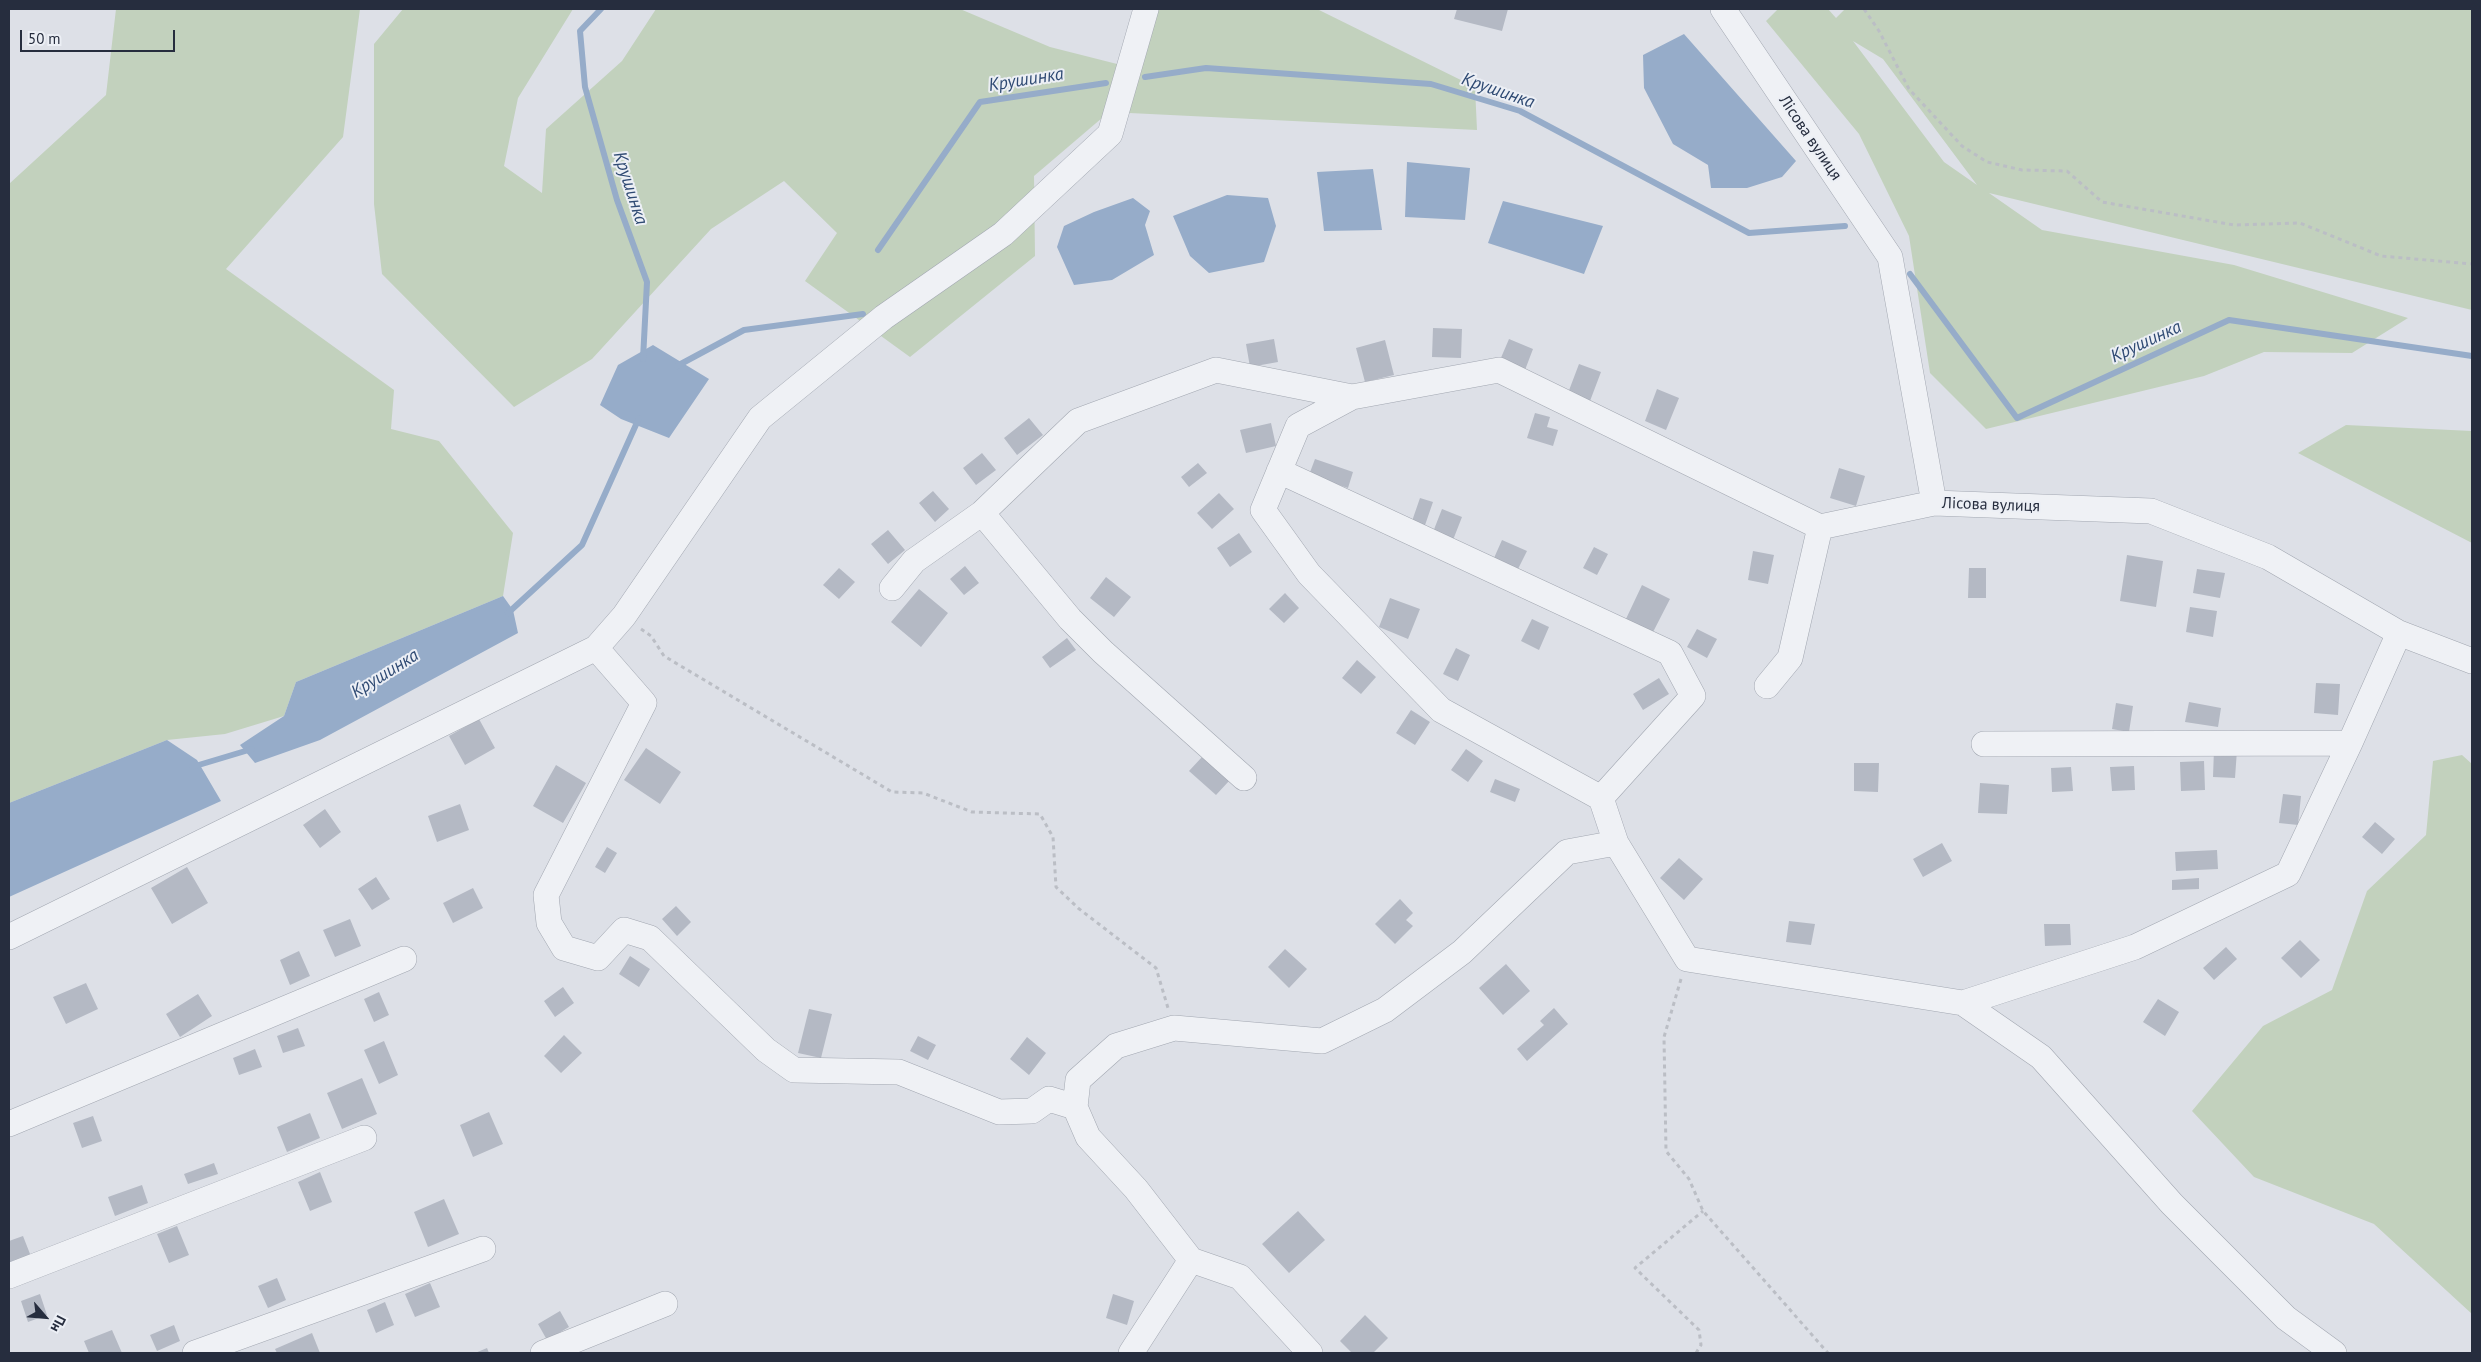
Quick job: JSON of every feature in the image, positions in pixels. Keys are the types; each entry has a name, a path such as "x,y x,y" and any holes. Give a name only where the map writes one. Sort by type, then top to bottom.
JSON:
{"street":[{"path":"9,937 596,648 624,616 760,418 884,317 1003,234 1110,134 1146,9"},
{"name":"Лісова вулиця","path":"1723,9 1890,257 1934,503 2151,511 2268,557 2399,633 2472,661"},
{"path":"892,588 914,561 982,513 1078,421 1216,370 1352,397"},
{"path":"1934,503 1820,527 1499,370 1352,397 1298,426 1263,510 1309,574 1441,710 1601,798 1616,843 1687,959 1963,1002 2041,1057 2172,1204 2286,1318 2334,1353"},
{"path":"1279,471 1670,653 1693,696 1601,798"},
{"path":"982,513 1070,619 1103,652 1244,778"},
{"path":"1767,686 1790,658 1820,527"},
{"path":"1963,1002 2135,947 2288,874 2350,743 2399,633"},
{"path":"596,648 644,703 546,895 549,923 564,948 598,958 624,930 650,938 766,1050 794,1070 899,1072 999,1112 1032,1111 1050,1099 1075,1106"},
{"path":"1984,744 2350,743"},
{"path":"1310,1353 1240,1276 1190,1260 1136,1189 1088,1137 1075,1106 1078,1080 1116,1046 1174,1028 1322,1041 1384,1010 1462,952 1567,852 1616,843"},
{"path":"9,1124 404,959"},
{"path":"9,1276 364,1138"},
{"path":"195,1353 483,1249"},
{"path":"1131,1353 1190,1260"},
{"path":"543,1353 665,1304"}],"path":[{"path":"1864,9 1879,31 1909,89 1962,146 1987,162 2022,170 2067,171 2102,202 2203,218 2234,225 2300,223 2381,256 2472,264"},
{"path":"624,616 651,636 664,656 892,792 923,793 972,812 1040,814 1053,837 1056,887 1078,908 1156,968 1174,1028"},
{"path":"1687,959 1664,1037 1666,1150 1689,1179 1703,1211 1828,1353"},
{"path":"1696,1353 1702,1345 1699,1330 1635,1268 1703,1211"}],"green space":[{"path":"116,9 360,9 343,137 226,269 394,390 391,429 439,441 513,533 503,596 296,682 284,716 225,734 167,740 9,803 9,184 106,95"},
{"path":"403,9 573,9 518,98 504,166 542,193 546,129 622,61 656,9 960,9 1050,47 1121,65 1146,9 1317,9 1475,87 1477,130 1109,112 1034,176 1035,256 910,357 805,281 837,233 784,181 711,229 592,359 514,407 382,274 374,204 374,44"},
{"path":"1778,9 1828,9 1836,18 1845,9 2472,9 2472,310 1989,193 2042,230 2234,265 2408,318 2352,353 2264,352 2204,376 1986,429 1930,373 1909,236 1859,134 1766,21","holes":["1853,41 1883,59 1977,185 1944,162"]},
{"path":"2346,425 2472,431 2472,543 2298,453"},
{"path":"2462,755 2472,764 2472,1314 2374,1224 2254,1177 2192,1111 2263,1026 2332,990 2367,891 2426,835 2433,761"}],"water":[{"path":"1684,34 1796,161 1782,177 1747,188 1711,188 1708,165 1673,144 1644,88 1643,55"},
{"path":"1407,162 1470,168 1465,220 1405,217"},
{"path":"1373,169 1382,230 1324,231 1317,172"},
{"path":"1227,195 1268,198 1276,226 1264,262 1209,273 1190,256 1173,216"},
{"path":"1133,198 1150,211 1145,225 1154,255 1112,280 1074,285 1057,247 1064,226 1094,212"},
{"path":"1503,201 1603,226 1584,274 1488,243"},
{"path":"653,345 709,379 669,438 621,419 600,405 618,365"},
{"path":"503,596 513,610 518,633 320,740 255,763 240,745 284,716 296,682"},
{"path":"167,740 197,760 221,801 9,897 9,803"}],"building":[{"path":"1457,9 1508,9 1502,31 1454,19"},
{"path":"1433,328 1462,329 1461,358 1432,357"},
{"path":"1274,339 1278,362 1250,367 1246,344"},
{"path":"1509,339 1533,349 1525,370 1500,360"},
{"path":"1385,340 1394,375 1365,382 1356,348"},
{"path":"1579,364 1601,372 1590,401 1568,393"},
{"path":"1657,389 1679,398 1666,430 1645,421"},
{"path":"1535,413 1550,417 1547,427 1558,430 1553,446 1527,438"},
{"path":"1029,418 1043,435 1017,455 1004,438"},
{"path":"1271,423 1276,446 1246,453 1240,430"},
{"path":"982,453 996,470 976,485 963,468"},
{"path":"1315,459 1353,472 1348,488 1309,475"},
{"path":"1198,463 1207,473 1189,487 1181,477"},
{"path":"1839,468 1865,476 1856,506 1830,498"},
{"path":"933,491 949,509 935,522 919,503"},
{"path":"1219,493 1234,509 1212,529 1197,513"},
{"path":"1420,498 1433,502 1424,528 1411,524"},
{"path":"1442,509 1462,517 1453,540 1433,532"},
{"path":"888,530 905,550 888,564 871,544"},
{"path":"1239,533 1252,552 1230,567 1217,548"},
{"path":"1502,540 1527,551 1518,569 1494,558"},
{"path":"1594,547 1608,554 1597,575 1583,568"},
{"path":"1753,551 1774,555 1768,584 1748,580"},
{"path":"2127,555 2163,561 2156,607 2120,601"},
{"path":"965,566 979,583 964,595 950,579"},
{"path":"839,568 855,582 839,599 823,585"},
{"path":"1969,568 1986,568 1986,598 1968,598"},
{"path":"2197,569 2225,573 2220,598 2193,593"},
{"path":"1106,577 1131,597 1114,617 1090,598"},
{"path":"1642,585 1670,599 1652,634 1625,621"},
{"path":"919,589 948,613 921,647 891,622"},
{"path":"1285,593 1299,608 1284,623 1269,609"},
{"path":"1390,598 1420,609 1408,639 1379,627"},
{"path":"2190,607 2217,611 2213,637 2186,632"},
{"path":"1532,619 1549,627 1539,650 1521,641"},
{"path":"1697,629 1717,639 1707,658 1687,647"},
{"path":"1067,638 1076,650 1050,668 1042,657"},
{"path":"1456,648 1470,655 1458,681 1443,674"},
{"path":"1357,660 1376,677 1361,694 1342,678"},
{"path":"1659,678 1669,694 1643,710 1633,694"},
{"path":"2316,683 2340,684 2338,715 2314,713"},
{"path":"2189,702 2221,708 2218,727 2185,722"},
{"path":"2116,703 2133,706 2129,732 2112,729"},
{"path":"1411,710 1430,722 1415,745 1396,733"},
{"path":"479,719 495,748 465,765 449,736"},
{"path":"646,748 681,772 660,804 624,780"},
{"path":"1466,749 1483,761 1468,782 1451,770"},
{"path":"2214,749 2237,750 2235,778 2213,777"},
{"path":"1202,757 1229,781 1216,795 1189,771"},
{"path":"2204,761 2205,790 2181,791 2180,762"},
{"path":"1854,763 1879,763 1878,792 1854,791"},
{"path":"556,765 586,783 563,823 533,806"},
{"path":"2134,766 2135,790 2112,791 2110,767"},
{"path":"2071,767 2073,791 2052,792 2051,768"},
{"path":"1495,779 1520,789 1515,802 1490,792"},
{"path":"1980,783 2009,785 2007,814 1978,813"},
{"path":"2283,794 2301,796 2298,825 2279,823"},
{"path":"460,804 469,830 437,842 428,816"},
{"path":"325,809 341,832 320,848 303,825"},
{"path":"2375,822 2395,839 2382,854 2362,837"},
{"path":"1942,843 1952,861 1923,877 1913,859"},
{"path":"607,847 617,853 605,873 595,867"},
{"path":"2217,850 2218,869 2176,871 2175,852"},
{"path":"1679,858 1703,879 1684,900 1660,878"},
{"path":"187,867 208,903 172,924 151,888"},
{"path":"376,877 390,899 372,910 358,889"},
{"path":"2199,878 2199,889 2172,890 2172,880"},
{"path":"473,888 483,908 453,923 443,903"},
{"path":"1400,899 1413,913 1406,920 1413,926 1395,944 1375,924"},
{"path":"676,906 691,922 677,936 662,919"},
{"path":"350,919 361,946 335,957 323,930"},
{"path":"1789,921 1815,924 1811,945 1786,942"},
{"path":"2044,924 2070,924 2071,945 2045,946"},
{"path":"2300,940 2320,960 2301,978 2281,958"},
{"path":"2226,947 2237,959 2214,980 2203,968"},
{"path":"1285,949 1307,969 1289,988 1268,967"},
{"path":"299,951 310,976 290,985 280,960"},
{"path":"630,956 650,969 639,987 619,974"},
{"path":"1506,964 1530,991 1503,1015 1479,988"},
{"path":"86,983 98,1009 66,1024 53,997"},
{"path":"563,987 574,1003 555,1017 544,1001"},
{"path":"379,992 389,1015 374,1022 364,999"},
{"path":"198,994 212,1016 180,1037 166,1014"},
{"path":"2158,999 2179,1012 2165,1036 2143,1022"},
{"path":"1554,1008 1568,1024 1527,1061 1517,1049 1544,1025 1540,1021"},
{"path":"809,1009 832,1014 821,1058 798,1053"},
{"path":"298,1028 305,1046 283,1053 277,1036"},
{"path":"564,1035 582,1053 561,1073 544,1056"},
{"path":"918,1036 936,1045 928,1060 910,1051"},
{"path":"1027,1037 1046,1053 1029,1075 1010,1059"},
{"path":"384,1041 398,1075 379,1084 364,1050"},
{"path":"255,1049 262,1067 239,1075 233,1058"},
{"path":"362,1078 377,1114 342,1129 327,1093"},
{"path":"489,1112 503,1144 473,1157 460,1125"},
{"path":"310,1113 320,1138 287,1152 277,1127"},
{"path":"93,1116 102,1141 82,1148 73,1123"},
{"path":"214,1163 218,1174 188,1184 184,1174"},
{"path":"320,1172 332,1202 310,1211 298,1182"},
{"path":"142,1185 148,1203 115,1216 108,1197"},
{"path":"444,1199 459,1234 428,1247 414,1212"},
{"path":"1298,1211 1325,1240 1289,1273 1262,1244"},
{"path":"177,1226 189,1255 169,1263 157,1234"},
{"path":"23,1236 32,1259 9,1267 9,1241"},
{"path":"277,1278 286,1300 268,1308 258,1286"},
{"path":"430,1283 440,1307 415,1317 405,1294"},
{"path":"40,1294 47,1315 28,1322 21,1301"},
{"path":"1113,1294 1134,1301 1127,1325 1106,1318"},
{"path":"385,1302 394,1325 376,1333 367,1310"},
{"path":"560,1311 569,1327 547,1340 538,1324"},
{"path":"1365,1315 1388,1338 1373,1353 1352,1353 1340,1341"},
{"path":"174,1325 180,1341 157,1351 150,1335"},
{"path":"112,1330 122,1353 89,1353 84,1341"},
{"path":"312,1333 320,1353 277,1353 275,1349"},
{"path":"487,1348 489,1353 475,1353"}],"waterway":[{"name":"Крушинка","path":"601,9 580,31 585,87 617,200 647,282 643,359"},
{"name":"Крушинка","path":"1145,77 1206,68 1431,84 1520,111 1749,233 1845,226"},
{"name":"Крушинка","path":"878,250 980,102 1106,83"},
{"name":"Крушинка","path":"1910,274 2017,418 2229,320 2472,356"},
{"name":"Крушинка","path":"677,366 744,330 863,314"},
{"name":"Крушинка","path":"508,613 582,545 639,418"},
{"name":"Крушинка","path":"192,767 252,749"}]}
